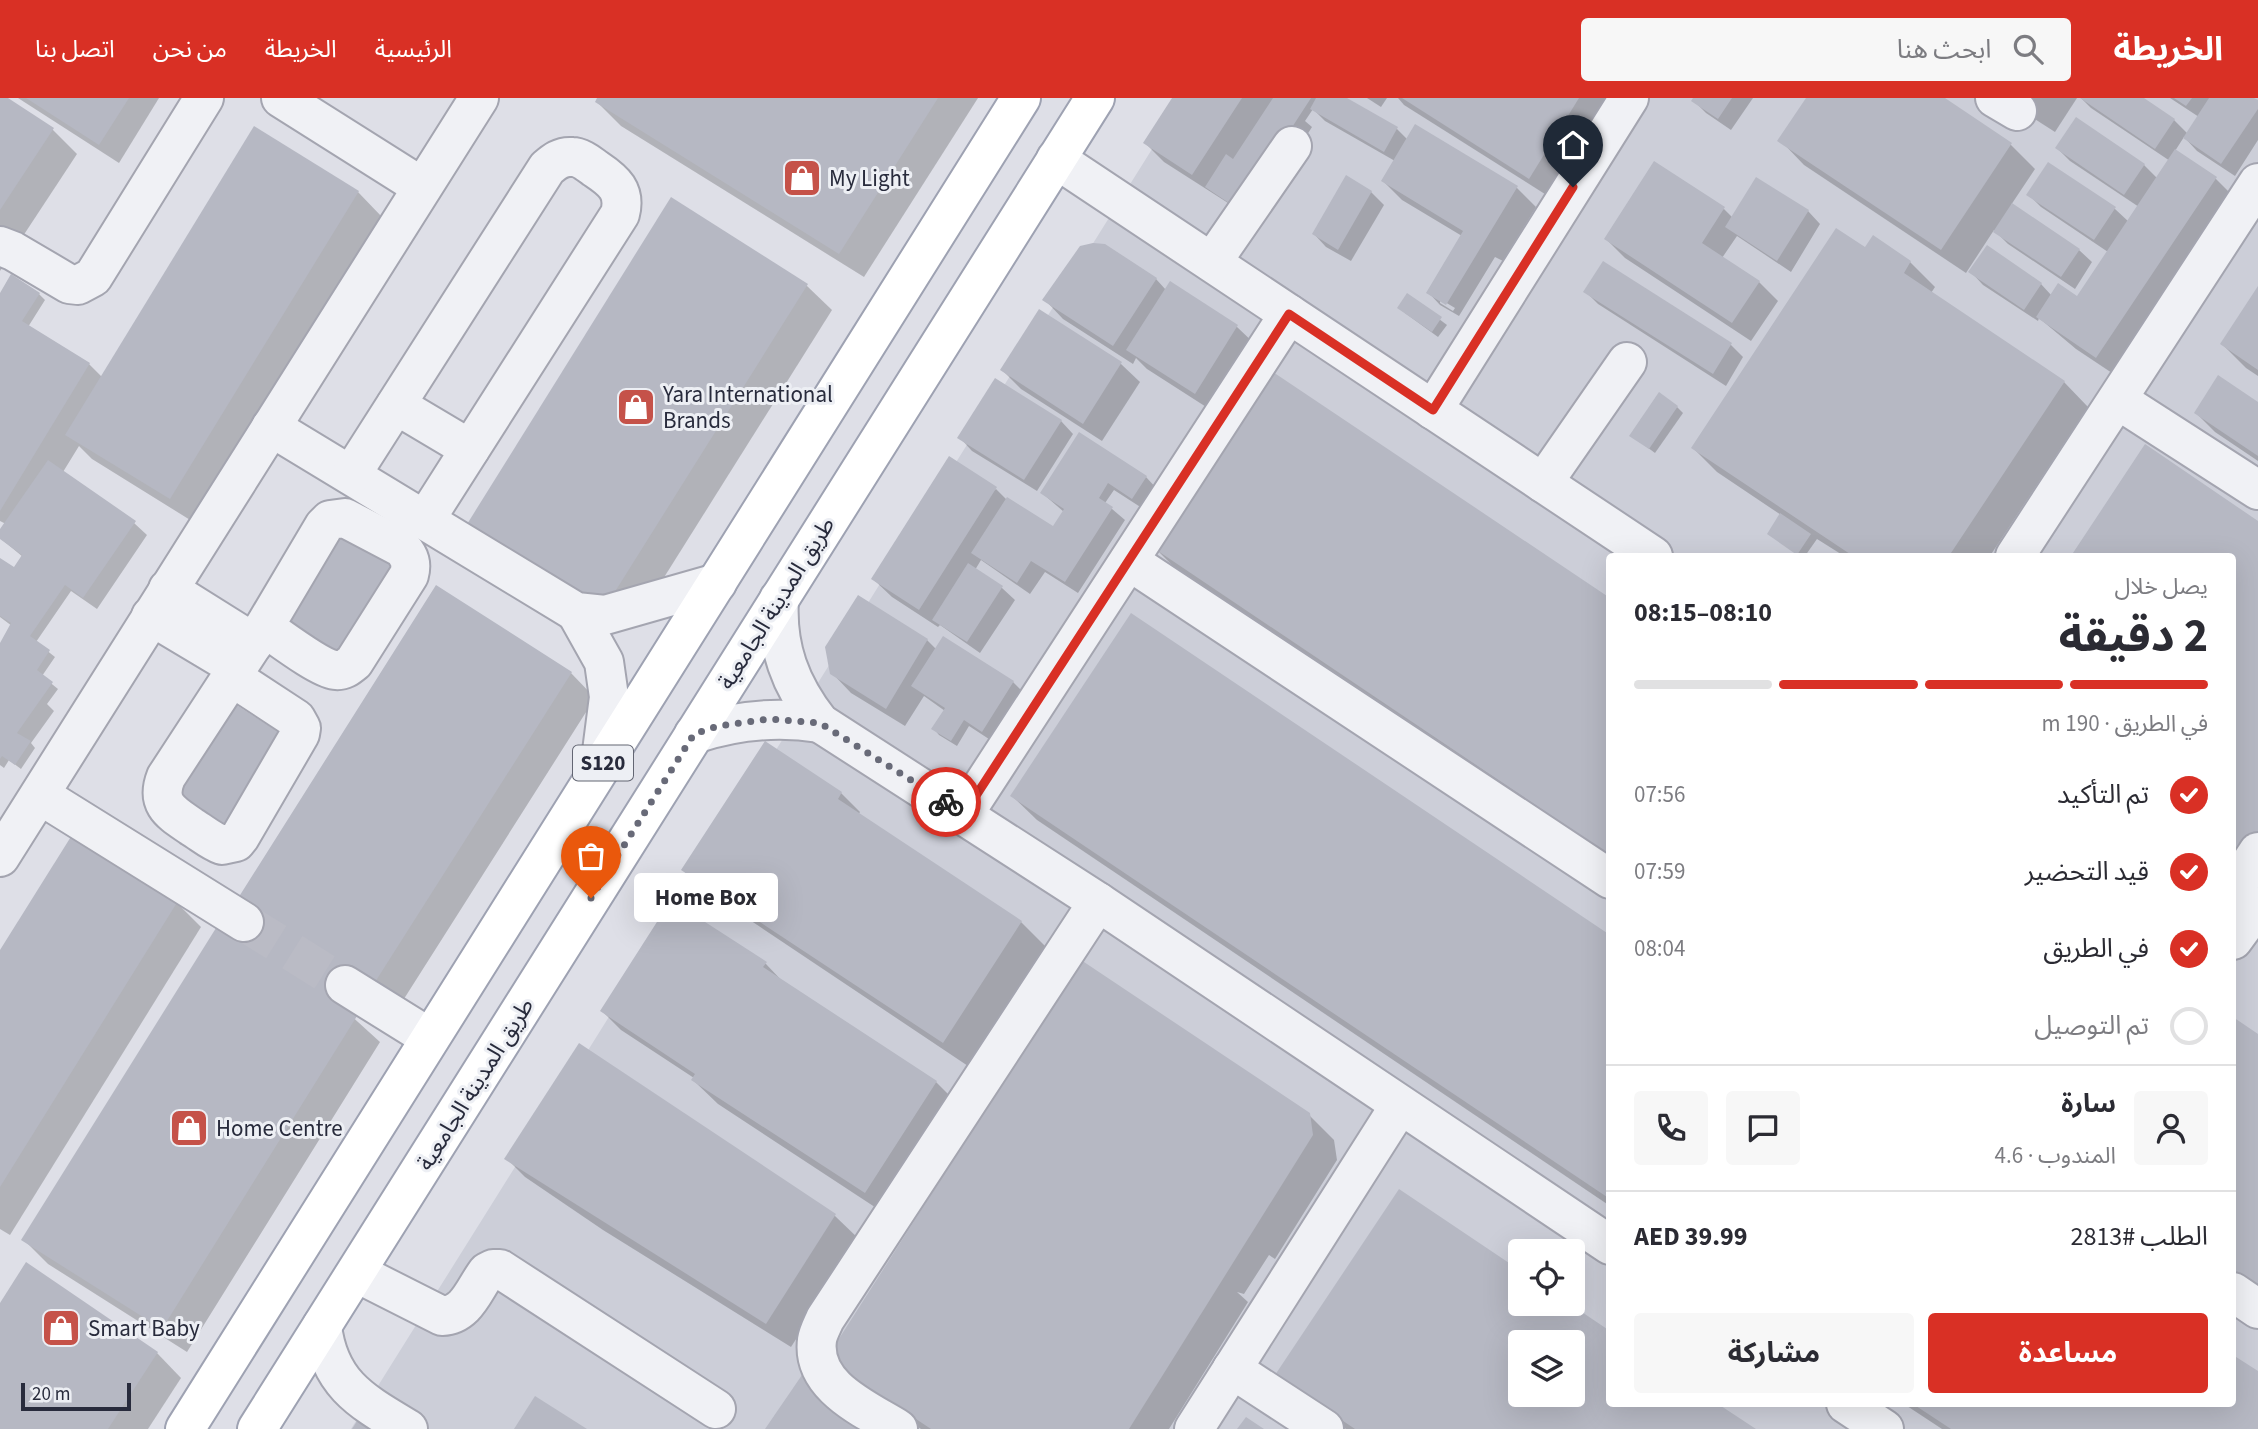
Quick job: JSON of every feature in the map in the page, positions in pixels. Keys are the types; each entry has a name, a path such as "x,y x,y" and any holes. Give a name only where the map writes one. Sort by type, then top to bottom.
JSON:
{"main road":[{"name":"S120","path":"185,1429 1021,98"},
{"name":"طريق المدينة الجامعية","path":"257,1429 1095,98"}],"street":[{"path":"0,246 13,251 61,282 78,285 93,277 204,98"},
{"path":"281,98 422,187"},
{"path":"0,857 478,98"},
{"path":"1433,410 1629,98"},
{"path":"1212,262 1292,146"},
{"path":"351,475 547,168 563,158 581,159 614,181 619,188 623,205 620,214 425,520"},
{"path":"1056,159 1648,553"},
{"path":"2017,553 2258,183"},
{"path":"964,814 1289,314"},
{"path":"1543,483 1627,362"},
{"path":"2118,400 2258,490"},
{"path":"396,405 470,449"},
{"path":"271,427 576,612 605,615 717,583"},
{"path":"1129,561 1606,876"},
{"path":"779,599 778,621 786,665 801,696 820,723 1098,902 1606,1242"},
{"path":"160,602 247,654"},
{"path":"576,612 604,662 609,697 600,767"},
{"path":"694,734 718,726 769,719 820,723"},
{"path":"40,795 244,922"},
{"path":"2236,885 2258,852"},
{"path":"898,1429 845,1396 828,1381 818,1362 817,1340 825,1319 1098,902"},
{"path":"2236,937 2258,906"},
{"path":"2236,943 2258,959"},
{"path":"345,985 430,1038"},
{"path":"1194,1429 1400,1105"},
{"path":"357,1273 442,1316 452,1316 459,1311 487,1272 500,1269 716,1409"},
{"path":"2236,1294 2258,1309"},
{"path":"322,1326 325,1347 333,1367 345,1385 352,1415 408,1429"},
{"path":"1232,1369 1324,1429"},
{"path":"1851,1407 1884,1429"}],"shaded area":[{"path":"1184,98 2258,98 2258,1429 351,1429"}],"building":[{"path":"0,98 8,98 54,128 0,210"},
{"path":"26,98 129,98 99,145"},
{"name":"My Light","path":"597,98 938,98 839,254 595,102"},
{"path":"1172,98 1242,98 1192,175 1143,143"},
{"path":"1273,98 1311,98 1250,192 1232,205 1205,187 1226,154 1233,159"},
{"path":"1316,98 1347,98 1398,127 1384,152 1310,109"},
{"path":"1402,98 1579,98 1529,179"},
{"path":"1693,98 1732,98 1718,119 1691,101"},
{"path":"1806,98 1945,98 2012,143 1941,250 1777,141"},
{"path":"2080,98 2144,98 2175,119 2155,149"},
{"path":"2174,98 2192,98 2186,106"},
{"path":"2209,98 2258,100 2258,109 2221,164 2183,138"},
{"path":"2076,117 2145,164 2124,195 2055,148"},
{"path":"1415,124 1518,186 1446,305 1426,293 1463,231 1381,181"},
{"path":"254,126 359,191 170,499 65,435"},
{"path":"2175,149 2217,177 2096,358 2036,317 2058,283 2077,296"},
{"path":"1654,161 1725,207 1702,243 1760,281 1732,323 1604,239"},
{"path":"2048,162 2116,207 2094,240 2026,195"},
{"path":"1346,175 1372,191 1338,250 1312,234"},
{"path":"1756,177 1809,210 1777,261 1725,227"},
{"name":"Yara International Brands","path":"671,197 808,284 611,598 584,604 464,529"},
{"path":"2012,203 2080,249 2061,277 1993,232"},
{"path":"1836,228 1865,247 1873,235 1911,261 1904,273 2065,381 1951,553 1848,553 1691,448"},
{"path":"1105,244 1157,278 1113,346 1042,300 1080,246"},
{"path":"1987,245 2042,283 2024,310 1968,272"},
{"path":"1603,261 1732,343 1713,374 1583,292"},
{"path":"11,274 40,293 22,321 90,363 0,511 0,293"},
{"path":"1170,281 1238,325 1195,394 1126,350"},
{"path":"2258,286 2258,370 2220,344"},
{"path":"1407,293 1442,317 1432,332 1397,308"},
{"path":"1039,309 1122,362 1083,424 1000,370"},
{"path":"1270,370 1606,595 1606,852 1152,547"},
{"path":"2218,375 2258,402 2258,456 2194,413"},
{"path":"995,378 1062,420 1024,480 957,438"},
{"path":"1659,392 1678,406 1649,449 1629,436"},
{"path":"1079,432 1147,476 1132,499 1108,483 1099,498 1113,507 1065,582 1031,561 1017,583 971,553 1007,497 1053,526 1064,509 1040,493"},
{"path":"2145,444 2258,521 2258,837 2236,870 2236,553 2073,553"},
{"path":"949,456 997,487 919,610 871,579"},
{"path":"48,460 136,521 83,598 65,585 30,636 50,650 37,670 53,682 17,733 31,741 15,765 2,756 0,759 0,643 11,623 0,616 0,558 14,567 22,555 0,539 0,529"},
{"path":"1780,513 1811,534 1798,553 1794,553 1767,534"},
{"path":"341,532 397,567 339,660 284,626"},
{"path":"968,563 1003,586 967,642 932,620"},
{"path":"436,585 572,672 370,990 350,977 334,1002 357,1016 162,1329 21,1240 216,928 233,939 250,913 235,903"},
{"path":"858,595 928,639 886,709 830,674 825,647"},
{"path":"1131,613 1606,932 1606,1196 1010,796"},
{"path":"943,636 1014,681 982,732 964,720 951,741 931,729 945,708 911,686"},
{"path":"235,704 288,738 230,832 176,799"},
{"path":"765,741 842,792 838,799 1022,921 943,1043 681,870"},
{"path":"72,835 178,901 0,1187 0,950"},
{"path":"671,900 767,962 763,967 937,1081 865,1193 691,1080 695,1074 600,1011"},
{"path":"1081,960 1310,1113 1313,1135 1129,1429 931,1429 826,1359"},
{"path":"2236,1019 2258,1034 2258,1291 2236,1277"},
{"path":"579,1043 836,1214 766,1324 504,1159"},
{"path":"1399,1189 1508,1262 1508,1316 1585,1314 1606,1328 1606,1407 1723,1407 1756,1429 1355,1429 1275,1375"},
{"name":"Smart Baby","path":"26,1262 158,1352 108,1429 0,1429 0,1303"},
{"path":"2236,1357 2258,1371 2258,1429 1951,1429 1918,1407 2236,1407"},
{"path":"802,1375 881,1429 765,1429"},
{"path":"535,1396 587,1429 514,1429"},
{"path":"1246,1417 1264,1429 1237,1429"},
{"path":"359,1418 376,1429 352,1429"}],"tunnel":[{"path":"244,922 345,985"}],"way so far":[{"path":"591,898 694,734 718,726 769,719 820,723 946,802"}],"place":[{"name":"My Light","path":"802,178"},
{"name":"Yara International Brands","path":"636,407"},
{"name":"Home Box","path":"591,898"},
{"name":"Home Centre","path":"189,1128"},
{"name":"Smart Baby","path":"61,1328"}],"route":[{"path":"946,802 964,814 1289,314 1433,410 1573,187"}]}
